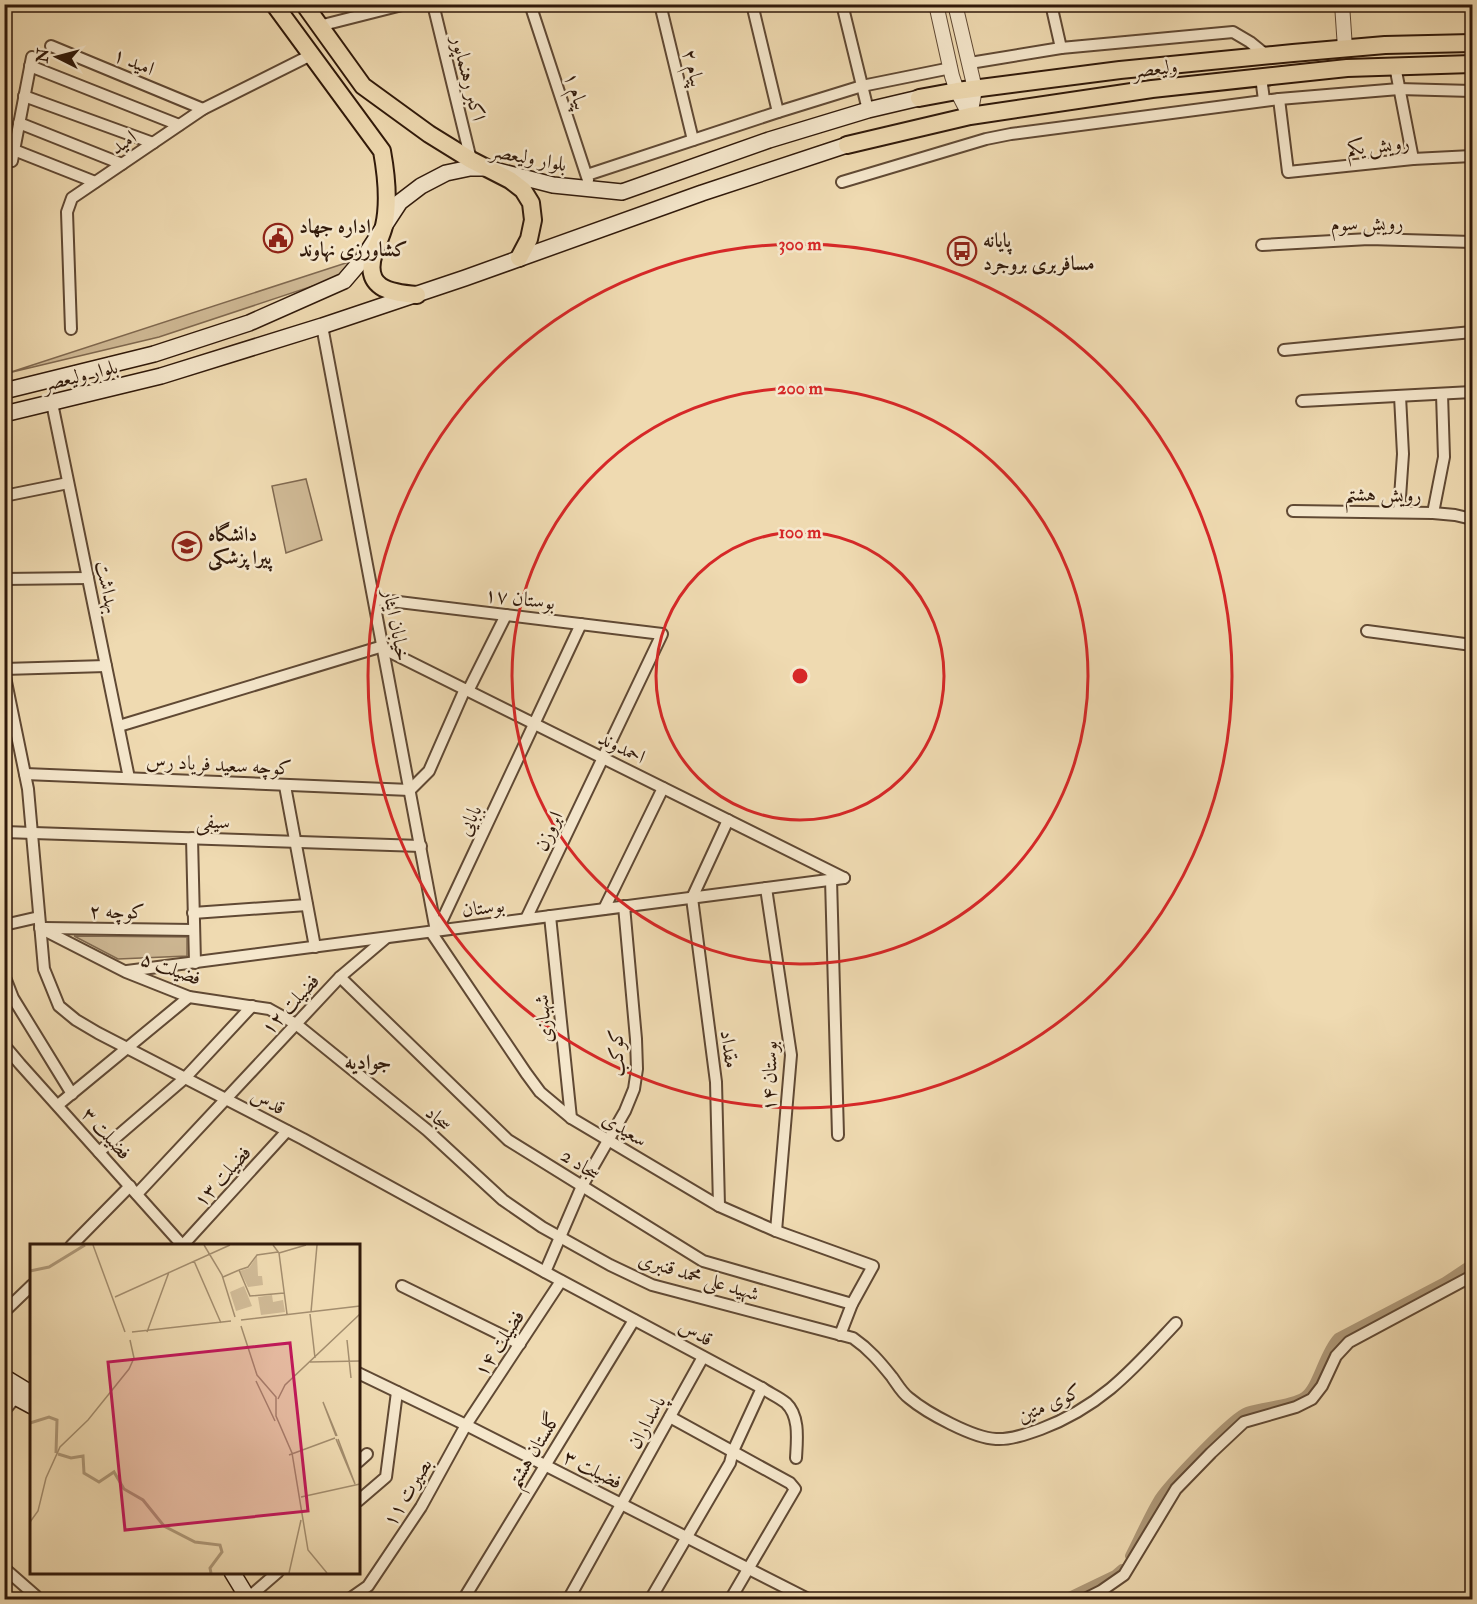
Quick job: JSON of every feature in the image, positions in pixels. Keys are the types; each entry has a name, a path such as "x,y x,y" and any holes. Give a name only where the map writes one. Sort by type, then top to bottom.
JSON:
{"main road":[{"path":"274,4 382,151 386,175 384,225 373,255 371,269 374,281 384,289 396,293 417,295"},
{"path":"304,4 363,86 429,134 471,160 510,180 523,190 531,203 533,220 529,239 519,258"},
{"name":"ولیعصر","path":"919,98 953,78 972,75 1120,70 1345,48 1473,43"},
{"name":"ولیعصر","path":"847,145 970,116 1070,100 1347,68 1473,64"},
{"name":"بلوار ولیعصر","path":"4,391 154,354 249,323 344,281 362,260 400,202 433,179 457,170 487,168 553,185 589,182 622,192 769,140 868,110 919,98"},
{"name":"بلوار ولیعصر","path":"4,414 161,376 322,326 847,145"},
{"path":"154,354 161,376"},
{"path":"4,1377 21,1390 30,1403"},
{"path":"233,1574 249,1599"}],"street":[{"path":"320,26 406,4"},
{"name":"اکبر رهنماپور","path":"433,4 471,160"},
{"name":"پیام ۱","path":"530,4 589,182"},
{"name":"پیام ۲","path":"660,4 693,140"},
{"path":"752,4 778,112"},
{"path":"842,4 868,110"},
{"path":"936,4 953,78 970,116"},
{"path":"955,4 972,75 970,116"},
{"path":"1051,4 1061,48"},
{"path":"1341,4 1345,48"},
{"path":"972,75 1061,48 1233,32 1266,55"},
{"name":"امید ۱","path":"51,46 203,109"},
{"name":"امید","path":"70,329 67,212 72,198 203,109 311,55"},
{"path":"95,182 13,155 31,61 179,125"},
{"path":"1395,66 1413,159"},
{"path":"1261,77 1264,100"},
{"path":"589,182 693,140 862,86 953,78"},
{"path":"842,182 1003,136 1264,100 1399,89 1473,91"},
{"path":"24,96 153,143"},
{"name":"رویش یکم","path":"1279,99 1288,172 1413,159 1473,156"},
{"path":"19,123 122,164"},
{"name":"رویش سوم","path":"1263,245 1369,239 1473,242"},
{"name":"خیابان ایثار","path":"322,326 421,846 434,931"},
{"path":"1284,350 1473,332"},
{"path":"1302,401 1473,392"},
{"path":"1433,513 1444,457 1442,394"},
{"path":"1399,512 1403,454 1400,396"},
{"name":"بهداشت","path":"52,403 129,778"},
{"path":"4,496 68,483"},
{"name":"رویش هشتم","path":"1293,511 1433,513 1473,519"},
{"path":"4,579 88,578"},
{"name":"بوستان ۱۷","path":"374,599 662,634"},
{"path":"410,790 429,771 466,690 506,615"},
{"name":"بابایی","path":"434,931 581,624"},
{"path":"1367,631 1473,645"},
{"name":"ابروزن","path":"526,919 662,634"},
{"path":"118,726 383,647"},
{"name":"احمدوند","path":"383,647 844,878"},
{"path":"4,671 106,666"},
{"name":"قدس","path":"4,671 34,832 44,969 59,1006 76,1020 127,1048 287,1131 762,1388 787,1404 793,1414 798,1432 796,1458"},
{"name":"کوچه سعید فریاد رس","path":"25,774 410,790"},
{"path":"285,786 315,947"},
{"path":"604,909 663,788"},
{"path":"692,897 728,820"},
{"name":"سیفی","path":"4,832 421,846"},
{"path":"192,838 195,963"},
{"name":"بوستان","path":"126,972 844,878"},
{"path":"831,879 838,1135"},
{"name":"بوستان ۱۴","path":"766,888 791,1055 776,1231"},
{"name":"مقداد","path":"692,897 716,1082 719,1206"},
{"path":"193,913 307,905"},
{"name":"کوکب","path":"545,1272 582,1186 626,1111 634,1089 637,1069 624,906"},
{"name":"شهبازی","path":"550,916 571,1118"},
{"name":"کوچه ۲","path":"4,925 40,922 193,930"},
{"name":"فضیلت ۵","path":"40,922 126,972 189,997 269,1009 296,1024"},
{"name":"سعیدی","path":"434,931 540,1092 571,1118 719,1206 776,1231 873,1266 852,1304"},
{"name":"فضیلت ۱۲","path":"72,1244 133,1190 225,1100 340,977 386,938"},
{"path":"4,975 13,998 72,1094"},
{"name":"سجاد 2","path":"340,977 508,1140 703,1261 852,1304"},
{"path":"58,1105 189,997"},
{"path":"99,1152 185,1078 252,1006"},
{"name":"سجاد","path":"296,1024 427,1130 503,1200 560,1237"},
{"name":"فضیلت ۳","path":"6,1050 182,1244"},
{"name":"فضیلت ۱۳","path":"184,1244 287,1131"},
{"name":"شهید علی محمد قنبری","path":"560,1237 652,1285 837,1334"},
{"path":"1083,1599 1101,1591 1124,1575 1176,1489 1244,1422 1312,1400 1323,1386 1336,1356 1349,1342 1473,1276"},
{"name":"فضیلت ۱۴","path":"466,1425 561,1281"},
{"path":"402,1286 519,1344"},
{"path":"4,1312 30,1287"},
{"path":"837,1334 852,1304"},
{"name":"گلستان هشتم","path":"463,1599 634,1320"},
{"name":"کوی متین","path":"837,1334 853,1338 869,1349 908,1397 930,1413 969,1432 996,1439 1025,1435 1060,1422 1096,1401 1130,1372 1176,1323"},
{"name":"پاسداران","path":"568,1599 703,1357"},
{"name":"فضیلت ۳","path":"360,1374 810,1599"},
{"path":"650,1599 730,1463 733,1451 762,1388"},
{"path":"4,1411 21,1390"},
{"path":"360,1499 386,1477 397,1392"},
{"path":"670,1417 790,1483 795,1489 730,1599"},
{"name":"بصیرت ۱۱","path":"348,1599 368,1586 421,1507 466,1425"},
{"path":"4,1568 36,1596"},
{"path":"249,1599 276,1574"}],"shaded area":[{"path":"352,261 346,275 159,337 8,373"},
{"path":"306,479 322,540 286,553 272,486"},
{"path":"74,936 187,937 187,956 118,959"}],"waterway":[{"path":"1130,1556 1151,1513 1165,1491 1228,1426 1247,1412 1304,1397 1309,1393 1328,1353 1338,1338 1445,1282 1472,1264"},
{"path":"1063,1600 1115,1575 1122,1569"}],"place":[{"name":"اداره جهاد کشاورزی نهاوند","path":"278,238"},
{"name":"پایانه مسافربری بروجرد","path":"962,251"},
{"name":"دانشگاه پیرا پزشکی","path":"187,546"}],"district":[{"name":"جوادیه","path":"368,1062"}]}
